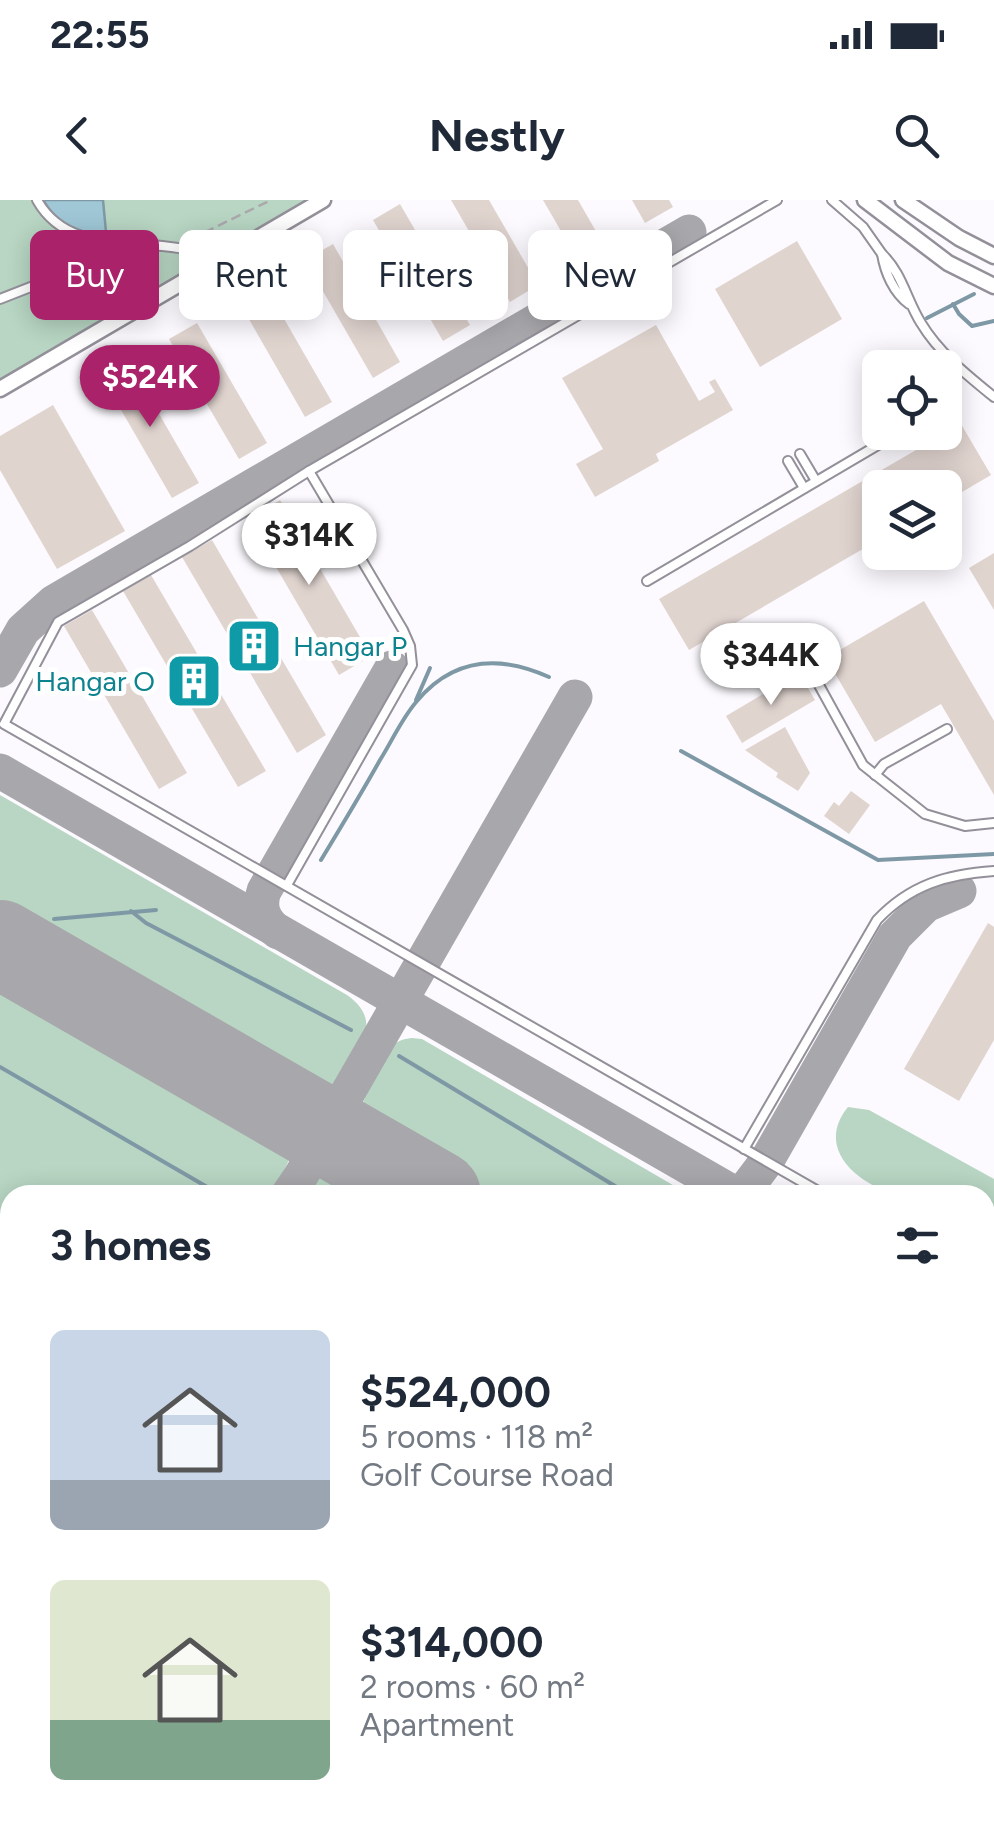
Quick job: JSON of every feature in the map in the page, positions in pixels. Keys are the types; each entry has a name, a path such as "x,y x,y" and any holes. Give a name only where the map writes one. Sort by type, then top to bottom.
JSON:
{"street":[{"path":"272,230 323,200"},
{"path":"864,200 948,263 994,286"},
{"path":"911,202 959,238 994,256"},
{"path":"0,389 179,285"}],"lane":[{"path":"37,200 47,217 64,230"},
{"path":"776,200 58,622 4,724 807,1185"},
{"path":"832,200 892,264 909,304 936,345 994,396"},
{"path":"159,244 179,247"},
{"path":"0,299 30,287"},
{"path":"647,581 869,450"},
{"path":"800,454 816,481"},
{"path":"788,461 804,488"},
{"path":"286,885 412,665 403,630 310,471"},
{"path":"809,667 851,747 875,775 936,819 964,826 994,823"},
{"path":"875,775 884,764 947,729"},
{"path":"744,1149 877,920 905,895 930,881 994,871"}],"path":[{"path":"166,245 226,224 270,200"}],"green space":[{"path":"0,200 308,200 257,230 179,230 179,275 159,287 159,230 30,230 30,320 103,320 0,380"},
{"path":"0,795 347,995 359,1006 366,1028 358,1051 335,1087 323,1091 0,907"},
{"path":"0,979 281,1143 289,1160 277,1185 0,1185"},
{"path":"422,1039 673,1185 480,1185 364,1117 367,1089 390,1049 402,1040"},
{"path":"848,1107 869,1110 994,1179 994,1185 872,1185 850,1168 838,1150 841,1118"},
{"path":"329,1173 354,1185 313,1185 319,1176"}],"water":[{"path":"43,200 103,200 106,230 76,230"}],"building":[{"path":"451,200 489,200 506,230 468,230"},
{"path":"543,200 578,200 595,230 560,230"},
{"path":"632,200 669,200 673,207 645,223"},
{"path":"400,204 415,230 379,230 373,220"},
{"path":"508,233 528,268 528,291 510,302"},
{"path":"797,241 842,319 760,367 715,289"},
{"path":"333,244 343,262 343,320 376,320 400,362 373,378 323,291 323,250"},
{"path":"249,320 285,320 332,402 305,417"},
{"path":"431,320 467,320 470,325 443,341"},
{"path":"197,323 267,443 239,459 169,339"},
{"path":"656,325 699,401 715,392 709,382 715,379 733,410 656,454 659,461 595,497 576,464 603,449 562,378"},
{"path":"129,362 199,483 172,498 102,377"},
{"path":"53,405 125,531 57,569 0,470 0,436"},
{"path":"962,426 991,475 962,492 962,470 882,470 916,450 962,450"},
{"path":"862,481 862,549 689,650 659,599"},
{"path":"280,500 371,656 339,675 248,519"},
{"name":"Hangar P","path":"212,540 326,735 297,753 182,557"},
{"path":"994,553 994,610 969,568"},
{"name":"Hangar O","path":"151,575 266,771 238,787 123,591"},
{"path":"924,601 994,721 994,795 941,704 875,742 826,658"},
{"path":"92,610 187,773 159,789 64,626"},
{"path":"799,673 815,700 742,743 726,716"},
{"path":"785,727 810,773 798,791 745,750"},
{"path":"851,791 870,805 849,834 824,816 834,802 839,806"},
{"path":"988,923 994,927 994,1040 959,1101 904,1069"}],"waterway":[{"path":"927,318 974,294"},
{"path":"953,304 972,326 994,321"},
{"path":"321,860 402,722 431,686 462,668 478,664 513,665 549,677"},
{"path":"416,700 430,668"},
{"path":"681,751 878,860 994,854"},
{"path":"54,919 156,910"},
{"path":"131,911 146,923 351,1030"},
{"path":"399,1056 613,1185"},
{"path":"0,1067 204,1185"}],"taxiway":[{"path":"0,670 23,630 54,602 689,232"},
{"path":"278,932 264,914 264,891 392,668"},
{"path":"347,1094 575,697"},
{"path":"0,771 720,1185"},
{"path":"749,1185 766,1162 895,936 926,905 959,891"},
{"path":"306,1167 310,1146 298,1122 275,1102 238,1080 308,1112 335,1106 347,1094 344,1111 354,1139 377,1160 420,1185"},
{"path":"306,1167 331,1151 346,1151 420,1185"},
{"path":"294,1185 306,1167"}],"runway":[{"path":"0,944 420,1185"}],"place":[{"name":"Hangar P","path":"254,646"},
{"name":"Hangar O","path":"194,681"}]}
